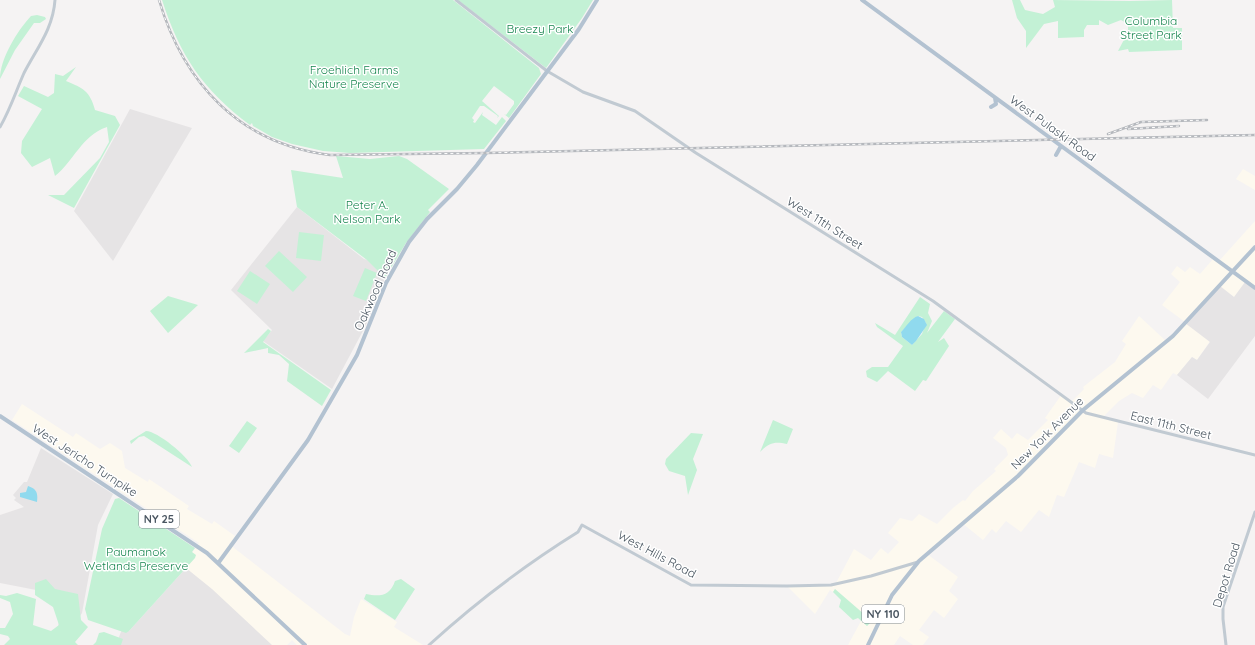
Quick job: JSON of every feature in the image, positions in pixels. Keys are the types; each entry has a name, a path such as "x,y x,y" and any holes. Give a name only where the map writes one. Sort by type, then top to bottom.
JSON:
{"main road":[{"name":"Oakwood Road","path":"219,562 308,440 357,355 386,283 409,242 427,219 457,189 477,165 579,29 597,0"},
{"name":"West Pulaski Road","path":"862,0 1255,288"},
{"path":"991,107 996,104 994,97"},
{"path":"1056,155 1060,146"},
{"name":"New York Avenue","path":"868,645 892,595 919,562 1018,476 1083,410 1173,336 1255,247"},
{"name":"West Jericho Turnpike","path":"0,416 170,527 219,562 305,645"}],"street":[{"path":"0,127 25,72 49,28 54,14 55,0"},
{"name":"West 11th Street","path":"456,0 547,71 583,92 628,108 643,116 696,153 933,301 1083,410"},
{"name":"East 11th Street","path":"1083,410 1088,414 1255,455"},
{"name":"Depot Road","path":"1226,645 1222,619 1223,607 1255,512"},
{"name":"West Hills Road","path":"429,645 461,616 528,565 578,532 582,525 691,585 831,585 871,576 919,562"}],"shaded area":[{"path":"130,109 192,128 113,261 74,211"},
{"path":"1243,169 1255,176 1255,190 1236,179"},
{"path":"297,207 364,259 368,260 385,278 365,327 332,389 263,341 272,330 231,290"},
{"path":"1255,221 1255,289 1234,297 1220,287 1210,341 1197,360 1192,357 1177,375 1173,373 1161,390 1153,385 1143,398 1132,393 1119,401 1102,418 1118,422 1113,458 1099,454 1095,468 1079,462 1064,497 1057,495 1049,517 1039,510 1021,532 1006,521 996,533 992,529 983,540 962,523 927,554 958,577 949,591 958,599 944,618 934,610 919,630 929,637 923,645 913,645 900,636 894,645 848,645 861,621 867,626 871,621 835,589 833,592 830,590 815,614 788,587 835,585 854,549 871,560 881,548 888,554 899,542 888,533 900,518 912,521 919,514 937,524 953,508 963,500 965,501 973,491 996,471 994,469 1008,455 1006,448 993,438 1001,429 1012,439 1017,433 1028,440 1048,420 1045,418 1062,394 1072,401 1084,389 1083,387 1115,362 1126,344 1122,341 1139,316 1166,341 1185,322 1162,305 1180,282 1171,274 1177,266 1185,272 1190,267 1200,274 1214,258 1219,261"},
{"path":"1245,282 1255,289 1255,336 1208,399 1177,375 1192,357 1197,360 1210,342 1185,323 1220,286 1234,297"},
{"path":"22,404 73,437 76,433 100,449 110,443 122,451 125,468 148,482 149,479 189,506 187,509 212,524 214,521 235,536 229,544 345,634 350,636 354,617 361,599 397,622 394,627 423,645 297,645 292,640 287,645 270,645 183,565 199,543 12,420"},
{"path":"41,448 113,494 98,525 82,613 67,636 57,633 62,601 57,594 0,583 0,515 24,507 14,500 16,498 13,495 24,482 27,482"},
{"path":"186,568 212,589 272,645 116,645 122,629 129,631"}],"green space":[{"name":"Froehlich Farms Nature Preserve","path":"162,0 453,0 539,68 541,74 509,118 504,114 506,115 514,104 514,101 494,86 482,101 499,116 497,118 498,116 484,106 480,106 472,118 474,120 473,122 475,123 483,112 482,115 496,125 502,117 506,121 484,149 350,153 323,151 292,144 272,137 253,126 252,123 250,125 219,99 206,85 185,55 169,20"},
{"name":"Breezy Park","path":"458,0 593,0 546,68"},
{"name":"Columbia Street Park","path":"1012,0 1020,0 1025,10 1043,14 1055,7 1053,0 1172,0 1173,28 1182,28 1182,50 1129,52 1128,49 1118,51 1128,32 1128,24 1121,20 1108,25 1099,20 1099,25 1087,25 1084,30 1084,37 1058,38 1058,21 1044,24 1026,48 1026,31 1017,18"},
{"path":"37,15 45,17 46,19 40,23 34,23 15,50 0,79 6,54 15,37 31,16"},
{"path":"76,67 66,81 85,91 91,98 95,110 115,116 120,125 74,208 48,195 64,195 100,158 109,142 107,127 98,131 84,142 68,163 55,176 50,158 32,167 21,153 22,141 42,109 18,96 24,86 48,97 54,93 55,74 63,76"},
{"name":"Peter A. Nelson Park","path":"336,156 370,159 399,156 407,159 449,189 428,210 430,212 406,243 385,278 367,260 297,207 291,170 343,178"},
{"path":"299,232 324,235 321,261 296,258"},
{"path":"279,251 307,277 293,292 265,266"},
{"path":"365,268 377,273 366,301 353,296"},
{"path":"250,271 270,284 257,304 237,291"},
{"path":"168,296 198,305 168,333 150,311"},
{"path":"920,297 930,304 928,313 932,321 927,333 944,311 955,319 938,342 944,338 949,346 926,381 923,380 915,391 888,371 877,382 867,377 866,371 872,367 888,367 903,346 877,327 875,323 895,335","holes":["918,316 922,317 926,323 922,334 912,345 902,337 901,332"]},
{"path":"268,329 271,331 263,342 331,390 322,406 287,381 289,364 279,355 268,353 268,348 244,353"},
{"path":"773,420 793,429 787,444 772,444 760,452"},
{"path":"247,421 257,428 239,453 229,446"},
{"path":"146,431 157,435 172,445 185,457 192,467 144,436 139,437 131,444 130,441"},
{"path":"691,433 703,434 693,459 697,470 688,495 685,476 669,471 665,464 666,459"},
{"name":"Paumanok Wetlands Preserve","path":"119,498 195,548 192,552 196,555 195,558 126,633 88,620 85,609 102,529 115,499"},
{"path":"46,579 55,589 78,594 81,620 88,627 75,642 78,645 4,645 10,639 8,636 0,634 0,628 5,628 13,614 10,602 0,598 0,595 6,596 17,593 36,599 33,625 51,631 59,625 53,607 35,595 35,583"},
{"path":"401,579 415,589 395,620 364,599 366,594 384,594 390,590 395,581"},
{"path":"835,589 872,621 867,626 858,618 853,620 839,607 841,600 833,592"},
{"path":"104,632 123,639 121,645 93,645 96,642 99,633"}],"water":[{"path":"918,316 924,319 927,325 912,345 902,337 901,332 915,317"},
{"path":"28,486 33,488 36,492 37,502 20,497 20,493 26,492"}],"railway":[{"path":"159,0 170,30 184,58 200,83 220,105 243,123 269,138 298,149 330,155 486,153 1255,135"},
{"path":"1108,134 1141,122 1207,120"},
{"path":"1128,129 1179,126"}]}
